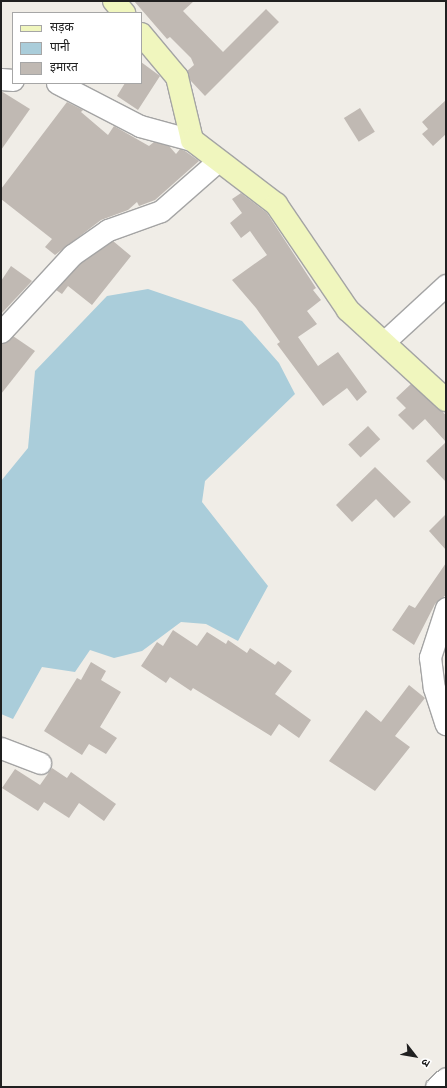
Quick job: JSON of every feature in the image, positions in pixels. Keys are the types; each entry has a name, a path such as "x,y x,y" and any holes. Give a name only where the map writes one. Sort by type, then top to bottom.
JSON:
{"street":[{"path":"114,1 123,12"},
{"path":"142,35 177,78 192,140"},
{"path":"1,79 12,80"},
{"path":"59,84 140,126 192,140 276,204 348,310 384,341 446,400"},
{"path":"1,332 72,255 108,230 160,211 218,161"},
{"path":"384,341 446,285"},
{"path":"446,608 430,657 434,688 446,724"},
{"path":"1,748 40,763"},
{"path":"436,1087 446,1078"}],"water":[{"path":"148,289 242,321 279,363 295,394 205,481 202,502 268,586 238,641 206,624 181,622 142,651 114,658 90,650 75,672 42,667 13,719 1,714 1,481 28,448 35,371 107,296"}],"building":[{"path":"134,1 194,1 183,11 223,52 266,9 279,22 205,96 190,80 187,71 194,65 191,58 170,37 167,39"},
{"path":"142,63 160,76 138,110 117,96 124,84 142,84"},
{"path":"1,91 30,109 1,150"},
{"path":"446,100 446,134 433,146 422,134 428,129 422,122"},
{"path":"67,102 83,110 81,112 108,135 114,126 149,146 154,142 169,146 176,154 180,149 199,161 155,200 139,206 137,202 128,210 101,220 55,255 45,247 52,239 1,199 1,189"},
{"path":"360,108 375,132 359,142 344,118"},
{"path":"241,193 267,213 316,288 313,290 321,300 307,311 317,324 298,337 318,366 338,352 367,392 357,401 347,388 323,406 277,344 280,342 256,308 232,280 267,255 250,231 241,238 230,223 242,213 232,199"},
{"path":"113,241 131,256 92,305 68,286 62,294 56,290 80,264"},
{"path":"11,266 32,281 1,314 1,281"},
{"path":"13,336 35,351 1,394 1,344"},
{"path":"411,384 446,415 446,442 425,419 413,430 398,415 406,408 396,398"},
{"path":"368,426 380,439 361,458 348,444"},
{"path":"446,442 446,482 426,461"},
{"path":"375,467 411,502 394,518 376,499 352,522 336,505"},
{"path":"446,514 446,550 429,531"},
{"path":"446,563 446,595 435,604 414,645 392,630 409,605 415,608"},
{"path":"173,630 197,646 207,632 226,644 228,640 247,653 250,648 275,665 278,661 292,671 275,694 311,720 299,738 279,724 271,736 193,688 191,691 170,677 166,683 141,666 157,642 163,646"},
{"path":"91,662 106,671 101,680 121,692 100,727 117,738 106,754 89,744 82,755 44,731 77,678 81,680"},
{"path":"409,685 425,698 395,736 410,747 375,791 329,761 366,710 381,722"},
{"path":"52,768 67,778 71,772 116,804 104,821 79,803 69,818 44,802 38,811 2,788 15,769 40,785"}]}
